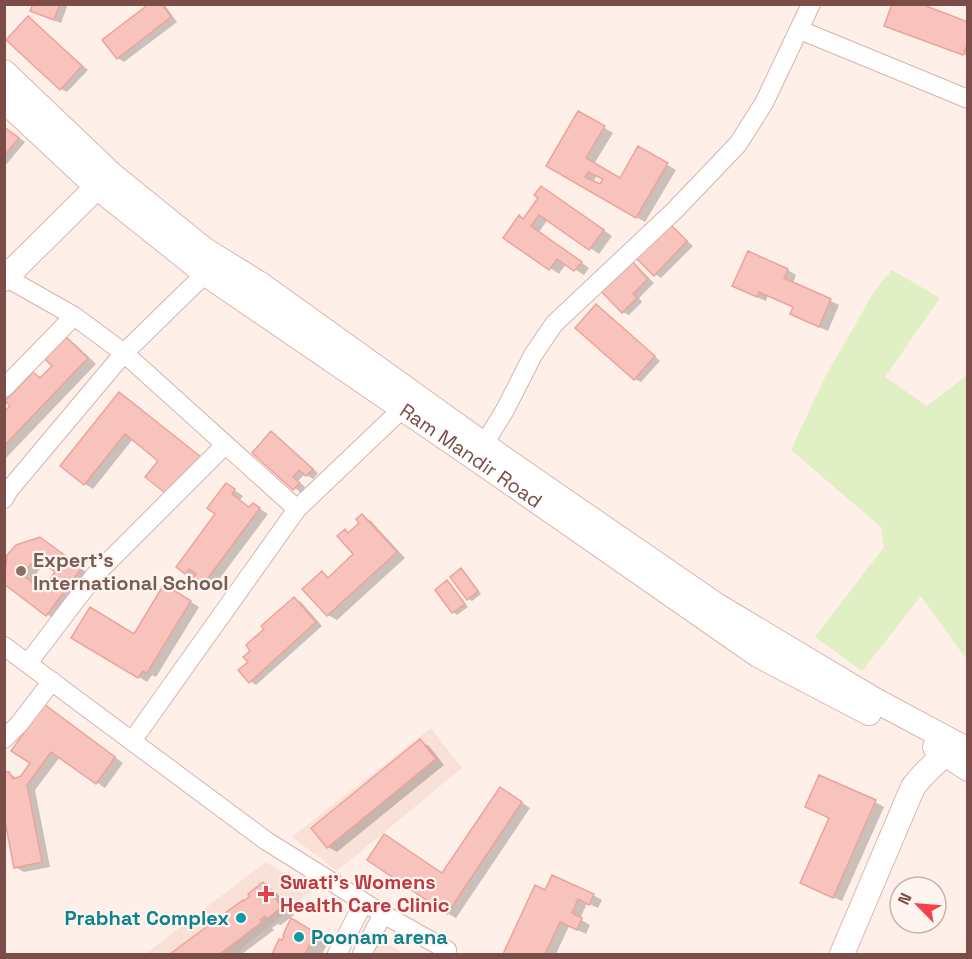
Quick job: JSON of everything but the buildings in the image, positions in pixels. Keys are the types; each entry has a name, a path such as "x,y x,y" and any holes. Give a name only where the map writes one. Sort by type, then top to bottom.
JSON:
{"main road":[{"path":"4,72 111,174 178,229 213,267"},
{"name":"Ram Mandir Road","path":"4,100 97,187 480,451 758,655 962,754"},
{"path":"6,278 97,187"},
{"path":"842,954 913,788 925,772 962,754"},
{"path":"857,954 923,803 936,782 962,754"}],"street":[{"path":"480,451 506,410 533,355 554,324 674,211 738,144 764,103 811,4"},
{"path":"800,30 968,99"},
{"path":"4,499 9,490 124,353 213,267"},
{"path":"6,278 74,316 124,353 297,509"},
{"path":"4,388 74,316"},
{"path":"132,741 297,509 408,401"},
{"path":"28,663 95,575 225,445"},
{"path":"4,646 265,840 383,914 447,950 445,954"},
{"path":"4,738 19,724 52,681"},
{"path":"338,954 364,902"},
{"path":"362,954 383,914"}],"shaded area":[{"path":"431,728 462,768 337,871 292,837"},
{"name":"Prabhat Complex","path":"266,862 312,891 235,954 145,954"},
{"path":"380,939 404,954 372,954"}],"green space":[{"path":"892,270 940,298 885,377 927,406 967,375 967,660 921,596 862,671 815,637 884,547 881,527 791,450 824,379 875,290"}],"place":[{"name":"Expert's International School","path":"21,571"},
{"name":"Swati's Womens Health Care Clinic","path":"266,894"},
{"name":"Prabhat Complex","path":"241,918"},
{"name":"Poonam arena","path":"299,937"}]}
